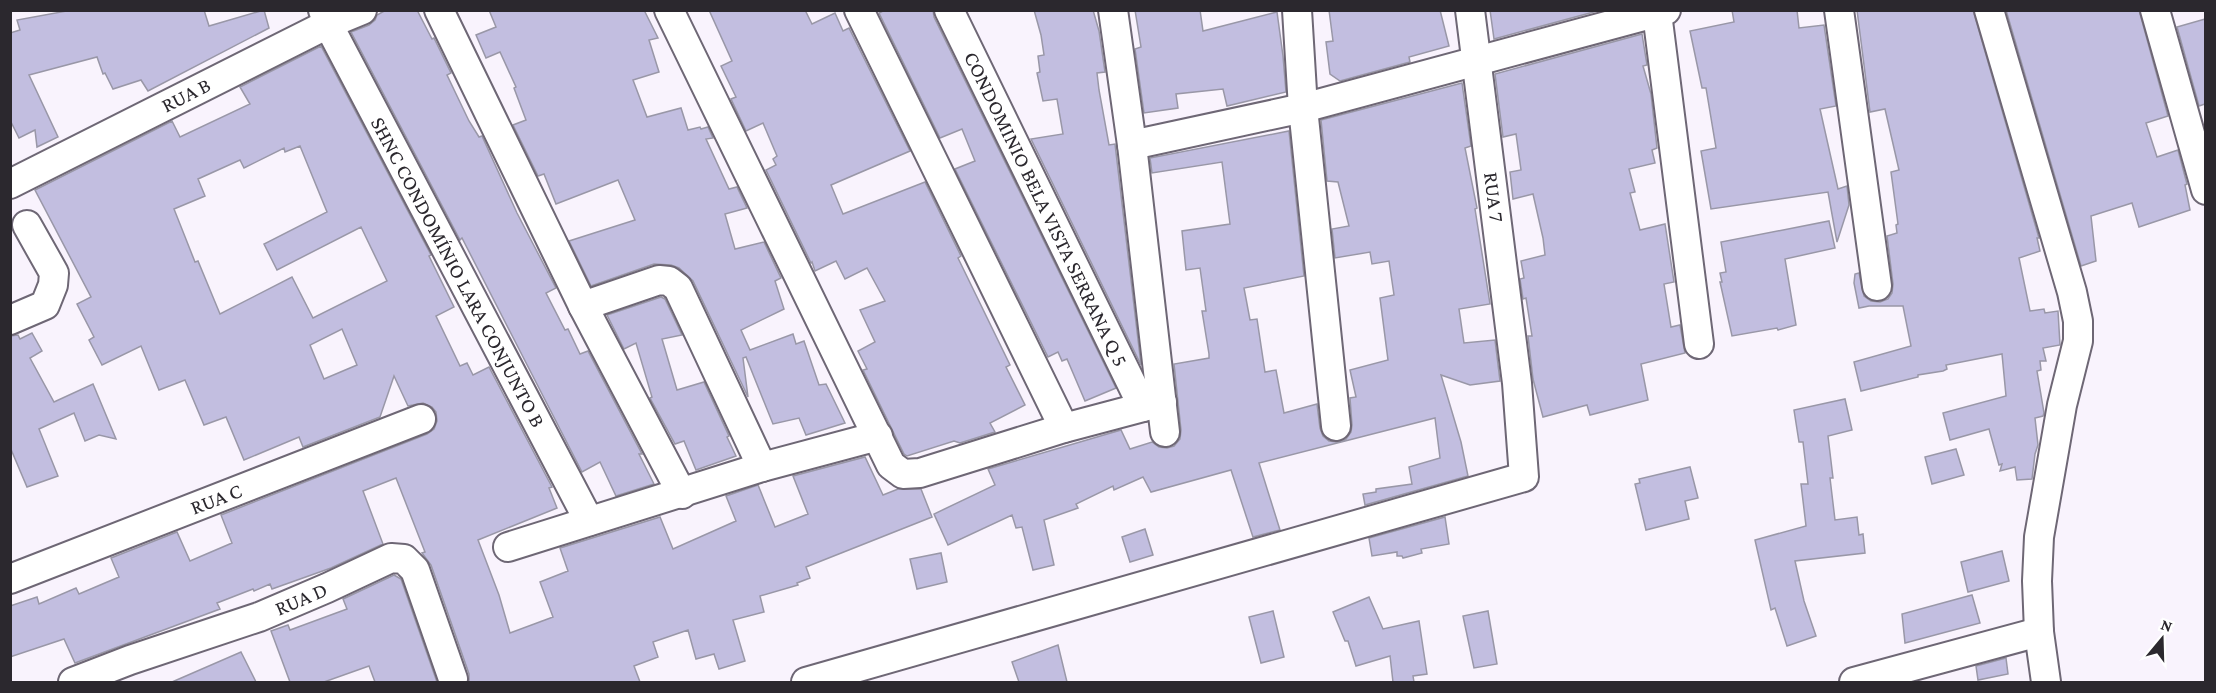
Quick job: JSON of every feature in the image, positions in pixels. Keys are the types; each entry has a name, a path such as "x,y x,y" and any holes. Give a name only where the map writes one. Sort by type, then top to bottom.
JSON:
{"street":[{"name":"RUA B","path":"10,184 326,17 362,10"},
{"path":"439,10 583,306 682,494"},
{"path":"669,10 891,465 903,474 920,473 1064,428 1152,405"},
{"path":"859,10 1064,428"},
{"name":"CONDOMINIO BELA VISTA SERRANA Q 5","path":"949,10 1165,432"},
{"name":"CONDOMINIO BELA VISTA SERRANA Q 5","path":"1113,10 1132,145 1152,405"},
{"path":"1297,10 1303,108 1336,426"},
{"name":"RUA 7","path":"858,675 1524,477 1517,383 1470,10"},
{"path":"1839,10 1877,286"},
{"path":"1989,10 2072,292 2078,321 2078,341 2056,434 2039,537 2037,581 2039,632 2046,682"},
{"path":"2155,10 2205,190"},
{"path":"1132,145 1303,108 1662,12 1699,344"},
{"name":"SHNC CONDOMÍNIO LARA CONJUNTO B","path":"326,17 589,521"},
{"path":"10,320 45,305 53,285 54,273 27,225"},
{"path":"583,306 659,280 669,281 678,288 762,467"},
{"name":"RUA C","path":"10,579 421,419"},
{"path":"508,547 762,467 878,436"},
{"name":"RUA D","path":"73,682 130,660 259,617 391,558 404,559 415,570 453,679"},
{"path":"1854,682 1896,677 2039,632"},
{"path":"806,682 858,675"}],"building":[{"path":"72,10 204,10 209,26 264,10 269,28 148,91 141,80 113,89 105,73 103,74 97,57 29,75 58,137 37,147 35,130 19,138 10,120 10,33 20,30 17,20"},
{"path":"386,10 417,10 432,39 434,38 451,73 447,75 469,121 479,137 482,136 517,213 556,288 546,293 580,354 588,351 642,454 639,454 654,484 616,496 600,462 582,472 462,238 460,240 351,32 369,25 377,15"},
{"path":"489,10 644,10 658,38 649,40 659,72 633,80 647,117 681,108 688,130 708,127 713,138 706,139 729,189 737,187 747,208 725,214 735,249 764,242 781,278 775,281 784,309 741,330 750,350 793,334 796,344 804,341 819,385 826,384 845,423 806,435 799,418 773,424 746,357 743,358 748,397 693,281 679,268 654,264 591,286 569,241 635,220 618,180 556,204 544,174 538,176 513,125 526,120 514,88 516,87 500,52 486,58 476,35 496,27"},
{"path":"709,10 805,10 812,24 835,13 843,31 849,28 910,151 831,185 843,214 925,182 961,256 958,258 1010,365 1006,367 1025,405 990,423 995,432 960,443 954,441 907,456 904,454 863,370 867,369 858,351 875,342 860,310 885,301 867,268 845,279 836,261 815,271 766,170 776,165 773,159 777,156 763,123 746,131 731,99 736,97 721,66 732,61"},
{"path":"885,10 933,10 934,17 1116,388 1085,401 1067,359 1062,361 1058,352 1048,357 955,169 975,161 962,129 940,138 879,13"},
{"path":"1034,10 1093,10 1099,31 1105,72 1097,73 1099,90 1109,145 1115,144 1141,365 1031,139 1063,134 1057,99 1043,101 1037,73 1040,72 1038,56 1044,55"},
{"path":"1135,10 1200,10 1203,31 1277,12 1286,92 1227,106 1223,89 1176,94 1178,108 1144,113 1135,49 1141,47"},
{"path":"1329,10 1440,10 1449,46 1409,57 1410,62 1340,81 1330,74 1326,42 1333,41"},
{"path":"1490,10 1601,10 1494,39"},
{"path":"1732,10 1797,10 1799,28 1824,25 1836,106 1820,109 1838,189 1847,186 1849,205 1837,242 1828,192 1711,209 1701,151 1716,148 1706,88 1702,88 1690,31 1734,22"},
{"path":"1857,10 1973,10 2039,238 2037,238 2040,251 2019,258 2030,311 2044,309 2045,313 2058,311 2060,345 2043,348 2046,361 2040,361 2041,370 2037,371 2044,413 2043,416 2035,418 2038,445 2032,479 2017,480 2015,467 2000,471 2002,464 1999,465 1989,429 1950,440 1943,413 2006,396 2002,354 1946,365 1947,369 1943,371 1918,375 1918,377 1861,391 1854,362 1911,346 1903,306 1859,308 1854,283 1855,274 1859,273 1864,296 1871,301 1880,302 1888,299 1892,293 1887,236 1897,233 1896,225 1898,224 1891,172 1899,170 1885,109 1870,112"},
{"path":"2006,10 2139,10 2168,116 2146,123 2157,157 2178,150 2187,184 2185,185 2190,210 2139,227 2132,203 2091,216 2096,261 2081,266"},
{"path":"2205,19 2205,104 2199,106 2177,27"},
{"path":"1642,34 1647,65 1643,66 1651,94 1657,148 1652,150 1655,163 1629,169 1635,192 1630,193 1640,230 1665,224 1674,282 1664,284 1671,327 1680,325 1685,353 1641,364 1648,400 1590,415 1587,405 1543,417 1533,379 1528,336 1532,336 1526,298 1523,299 1520,279 1524,278 1521,261 1545,255 1543,238 1533,194 1513,199 1510,172 1521,170 1516,134 1503,137 1495,74"},
{"path":"321,46 431,255 429,256 454,307 436,316 460,366 467,363 473,375 489,367 552,487 549,488 557,508 478,540 499,595 510,633 553,617 540,582 568,571 560,548 660,517 673,549 736,521 726,496 758,485 775,527 808,514 793,476 865,457 883,495 898,489 921,489 932,517 806,567 810,578 797,583 798,585 760,596 764,612 733,620 745,661 719,669 714,654 696,659 688,630 653,642 658,657 634,666 640,682 469,682 469,674 431,565 422,553 425,552 396,478 363,491 383,544 331,568 272,589 270,584 254,591 253,589 217,603 220,609 75,663 64,639 10,657 10,606 37,597 39,604 76,588 79,594 119,577 111,558 177,532 190,561 232,543 221,515 427,434 434,429 437,421 436,412 432,407 423,403 408,406 394,376 380,417 303,447 299,437 244,460 226,417 204,425 185,380 159,390 141,346 102,365 89,340 94,337 77,304 91,297 35,190 172,121 180,137 250,104 240,87","holes":["300,146 327,212 264,244 277,270 361,227 387,281 313,318 292,277 220,314 198,261 195,262 174,209 205,196 198,179 240,160 244,168 284,148 285,152","342,329 357,365 324,379 310,345"]},
{"path":"1462,83 1471,146 1465,148 1477,208 1475,209 1490,304 1459,309 1464,343 1495,340 1500,381 1470,385 1441,375 1461,442 1468,476 1365,505 1363,494 1376,492 1376,489 1412,484 1409,467 1440,458 1435,418 1259,463 1280,530 1253,537 1231,470 1151,492 1143,477 1114,490 1113,486 1076,504 1078,508 1044,520 1054,565 1033,570 1022,527 1016,528 1012,515 948,545 934,514 995,485 988,469 1121,430 1130,449 1152,442 1159,447 1167,448 1174,446 1180,439 1174,364 1209,358 1202,311 1206,311 1200,268 1186,270 1182,231 1230,224 1222,162 1152,173 1150,158 1289,131 1304,276 1244,288 1250,320 1257,319 1265,372 1276,370 1284,413 1317,404 1323,436 1329,441 1337,442 1346,439 1351,432 1352,425 1350,398 1356,397 1350,370 1388,360 1380,298 1394,295 1389,261 1372,264 1370,252 1335,258 1332,229 1349,226 1338,182 1327,181 1321,120"},
{"path":"1829,221 1835,248 1785,259 1796,325 1778,330 1777,328 1732,336 1720,282 1722,282 1720,273 1726,272 1721,242"},
{"path":"661,297 665,299 682,335 662,339 677,390 704,382 736,456 696,470 684,441 675,444 650,398 652,397 636,343 624,349 607,315"},
{"path":"32,333 42,351 30,358 54,402 93,384 116,439 99,435 85,441 74,413 39,429 58,476 27,487 10,447 10,336 18,335 20,339"},
{"path":"1845,399 1852,430 1828,436 1835,520 1857,517 1859,535 1863,534 1865,553 1795,561 1804,601 1816,636 1787,646 1775,608 1771,610 1755,540 1806,526 1801,484 1808,484 1803,442 1799,442 1794,410"},
{"path":"1956,449 1964,475 1932,484 1925,457"},
{"path":"1690,467 1698,498 1685,501 1689,519 1646,530 1635,484 1640,483 1639,479"},
{"path":"1445,517 1449,544 1421,549 1422,553 1403,558 1397,556 1397,552 1372,556 1369,538"},
{"path":"1145,529 1153,555 1130,562 1122,537"},
{"path":"2002,551 2009,581 1968,592 1961,562"},
{"path":"941,553 947,582 917,589 910,559"},
{"path":"394,575 401,579 437,682 375,682 369,666 324,682 290,682 271,631 288,625 290,630 347,609 343,599"},
{"path":"1972,595 1980,623 1905,643 1902,614"},
{"path":"1369,597 1383,629 1419,621 1427,674 1413,676 1414,682 1393,682 1390,656 1356,666 1348,641 1345,641 1333,612"},
{"path":"1273,611 1284,657 1261,663 1249,617"},
{"path":"1488,611 1497,664 1474,668 1463,616"},
{"path":"1058,645 1067,682 1019,682 1012,662"},
{"path":"241,652 256,682 172,682"},
{"path":"2006,658 2008,674 1978,680 1976,666"}]}
